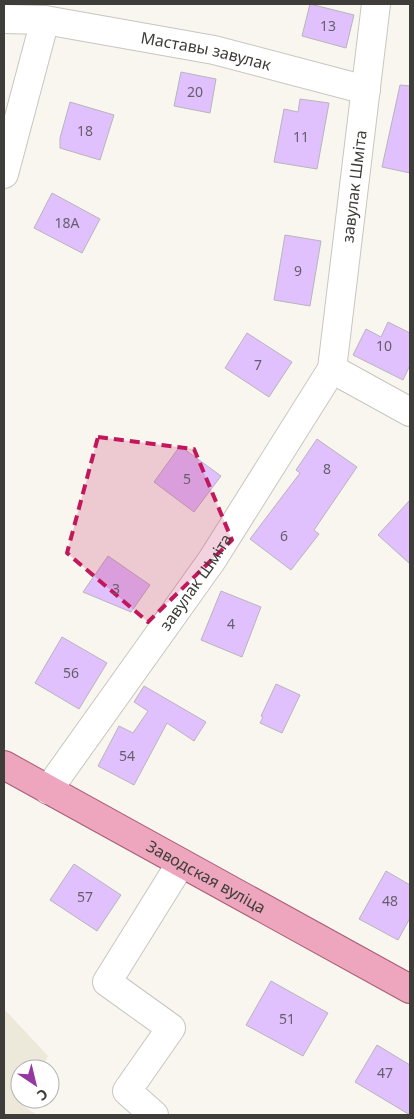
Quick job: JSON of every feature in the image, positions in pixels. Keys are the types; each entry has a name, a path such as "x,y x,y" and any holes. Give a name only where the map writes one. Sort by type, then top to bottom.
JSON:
{"main road":[{"name":"Заводская вуліца","path":"4,765 410,989"}],"street":[{"name":"завулак Шміта","path":"48,790 212,560 332,368 376,4"},
{"name":"Маставы завулак","path":"4,19 45,20 214,50 366,90"},
{"path":"4,174 45,20"},
{"path":"332,368 410,412"},
{"path":"154,1115 127,1091 172,1028 107,982 181,863"}],"highlighted area":[{"path":"98,437 194,449 232,540 148,622 67,553"}],"shaded area":[{"path":"4,1009 48,1056 46,1059 10,1059 10,1109 28,1109 37,1115 4,1115"}],"building":[{"path":"310,4 354,15 346,48 302,36"},
{"path":"181,72 216,79 210,113 174,106"},
{"path":"400,85 410,86 410,173 382,167"},
{"path":"300,99 329,103 317,169 274,162 284,109 298,112"},
{"path":"70,102 114,115 100,160 60,148 60,138"},
{"path":"52,193 100,219 82,253 34,228"},
{"path":"285,235 321,241 310,306 274,300"},
{"path":"388,322 410,333 410,365 403,380 353,355 366,329 381,337"},
{"path":"247,333 292,362 269,397 225,368"},
{"path":"317,439 357,467 314,530 319,534 291,570 250,539 300,473 296,470"},
{"path":"180,446 221,476 194,512 154,482"},
{"path":"410,500 410,564 378,535"},
{"path":"108,556 150,585 131,612 83,592"},
{"path":"221,591 261,607 242,657 201,640"},
{"path":"62,637 107,663 79,709 35,683"},
{"path":"276,684 300,695 282,733 260,723 263,717 261,716"},
{"path":"144,686 206,722 194,741 167,723 134,785 98,766 119,726 133,733 148,711 134,702"},
{"path":"74,864 121,895 97,931 50,900"},
{"path":"386,871 410,885 410,918 398,940 359,919"},
{"path":"271,981 328,1013 303,1056 246,1025"},
{"path":"377,1045 410,1065 410,1115 355,1082"}]}
